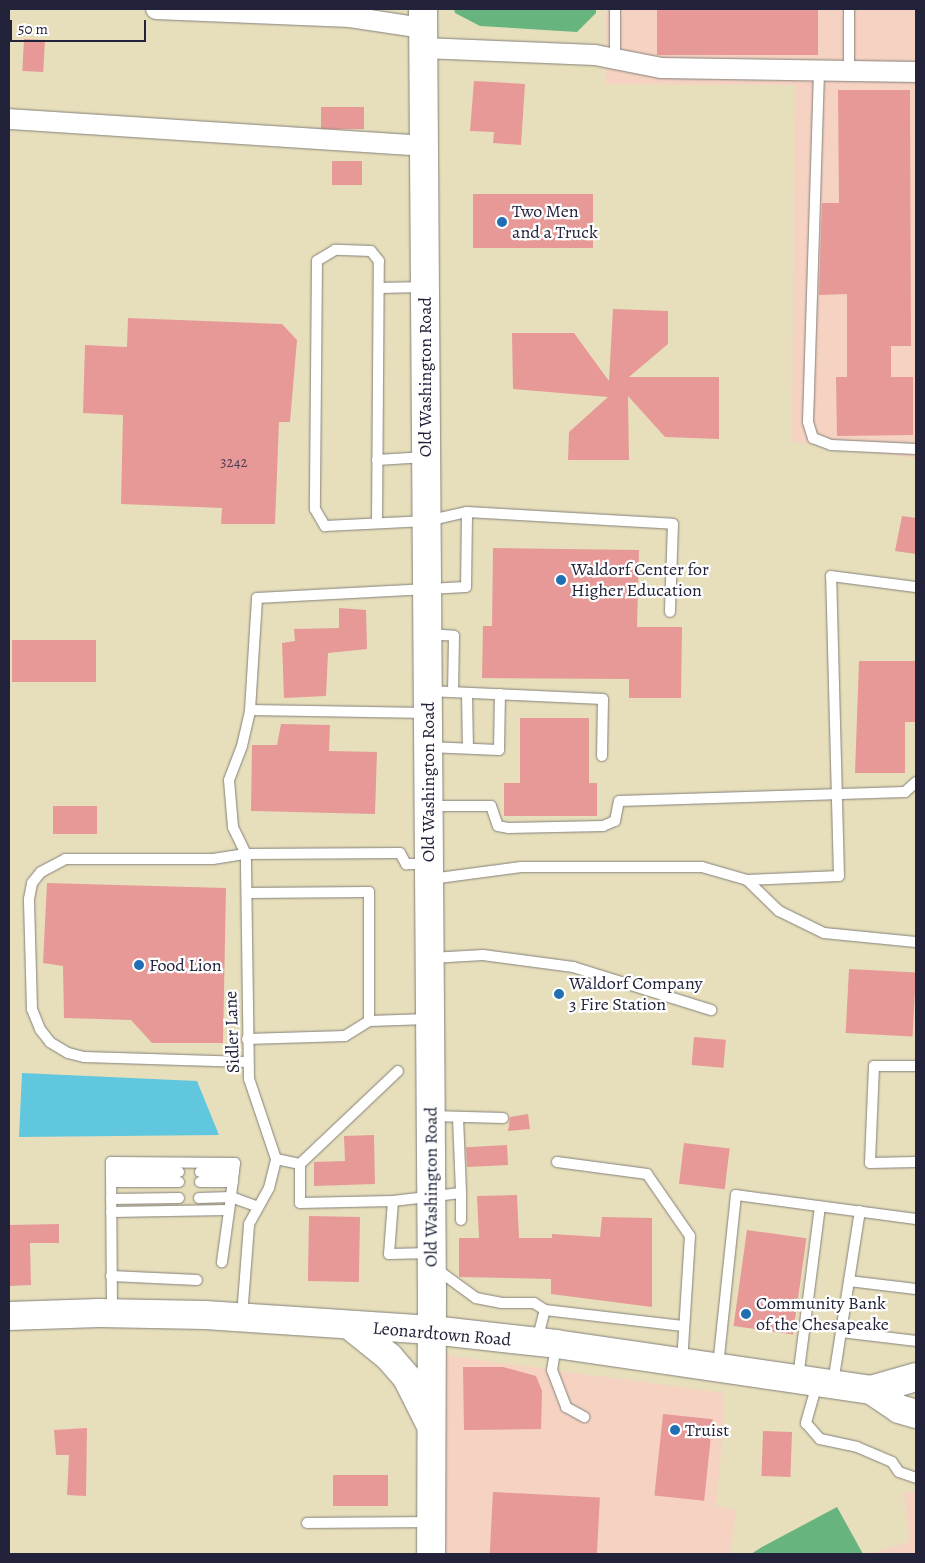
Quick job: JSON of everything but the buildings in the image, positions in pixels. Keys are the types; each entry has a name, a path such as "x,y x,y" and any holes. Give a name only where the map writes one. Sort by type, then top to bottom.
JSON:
{"main road":[{"name":"Old Washington Road","path":"423,28 427,634 436,699 428,747 432,1260 431,1554"},
{"name":"Leonardtown Road","path":"9,1316 112,1314 242,1317 352,1327 432,1330 547,1343 816,1384 871,1390 916,1377"},
{"path":"352,1327 389,1357 407,1378 430,1422"},
{"name":"Leonardtown Road","path":"871,1390 914,1418"}],"street":[{"path":"156,9 350,17 595,55 661,68 819,72 916,72"},
{"path":"9,119 424,146"}],"lane":[{"path":"615,9 615,59"},
{"path":"849,9 849,72"},
{"path":"819,72 808,422 813,438 831,445 916,449"},
{"path":"377,523 379,261 371,251 335,250 317,261 315,509 325,526 427,521 467,512 673,524 670,612"},
{"path":"379,288 425,287"},
{"path":"377,460 426,457"},
{"path":"246,854 233,826 229,780 242,746 250,710 257,598 427,587 466,587 467,512"},
{"path":"247,1062 84,1057 68,1053 50,1042 40,1029 32,1009 29,899 32,884 41,872 65,859 214,858 246,854 400,853 406,864 429,872 520,867 702,867 747,880 839,876 831,576 916,586"},
{"path":"250,710 436,699 467,693 603,699 602,756"},
{"path":"467,693 468,748"},
{"path":"428,747 499,750 500,694"},
{"path":"428,806 491,806 498,826 508,828 603,826 615,821 618,800 904,792 916,782"},
{"name":"Sidler Lane","path":"246,854 247,1062 255,1103 276,1159"},
{"path":"747,880 779,911 824,933 916,942"},
{"path":"246,892 369,892 369,1021"},
{"path":"430,958 483,955 573,967 710,1010"},
{"path":"247,1039 345,1036 369,1021 430,1019"},
{"path":"916,1066 874,1066 870,1163 916,1162"},
{"path":"398,1071 300,1164 300,1203 393,1201 460,1193"},
{"path":"431,1116 502,1118"},
{"path":"458,1117 461,1220"},
{"path":"242,1317 248,1224 269,1188 276,1159 300,1164"},
{"path":"112,1314 111,1162 154,1160 235,1163 222,1262"},
{"path":"557,1162 648,1174 690,1236 682,1363"},
{"path":"111,1177 179,1177"},
{"path":"200,1177 233,1177"},
{"path":"718,1369 736,1195 916,1219 916,1215"},
{"path":"199,1198 230,1197 258,1207"},
{"path":"111,1199 179,1198"},
{"path":"393,1201 390,1254 432,1260 476,1298 501,1303 534,1303 545,1310 683,1326"},
{"path":"816,1384 820,1206"},
{"path":"111,1212 228,1210"},
{"path":"860,1212 841,1332 816,1384 806,1423 820,1439 856,1446 892,1462 899,1472 916,1478"},
{"path":"111,1276 197,1280"},
{"path":"849,1281 916,1289"},
{"path":"545,1310 547,1343 552,1370 566,1407 584,1417"},
{"path":"841,1332 916,1341"},
{"path":"307,1523 431,1522"}],"shaded area":[{"path":"606,9 916,9 916,458 792,442 795,85 606,84"},
{"path":"443,1355 724,1393 724,1423 716,1506 736,1510 730,1554 446,1554"},
{"path":"916,1491 916,1554 868,1554 910,1542 904,1493"}],"green space":[{"path":"454,9 596,9 596,13 577,32 480,26 455,13"},
{"path":"837,1507 863,1554 751,1554 762,1547"}],"water":[{"path":"22,1073 197,1081 219,1135 19,1137"}],"place":[{"name":"Two Men and a Truck","path":"502,222"},
{"name":"Waldorf Center for Higher Education","path":"561,580"},
{"name":"Food Lion","path":"139,965"},
{"name":"Waldorf Company 3 Fire Station","path":"559,994"},
{"name":"Community Bank of the Chesapeake","path":"746,1314"},
{"name":"Truist","path":"675,1430"}]}
